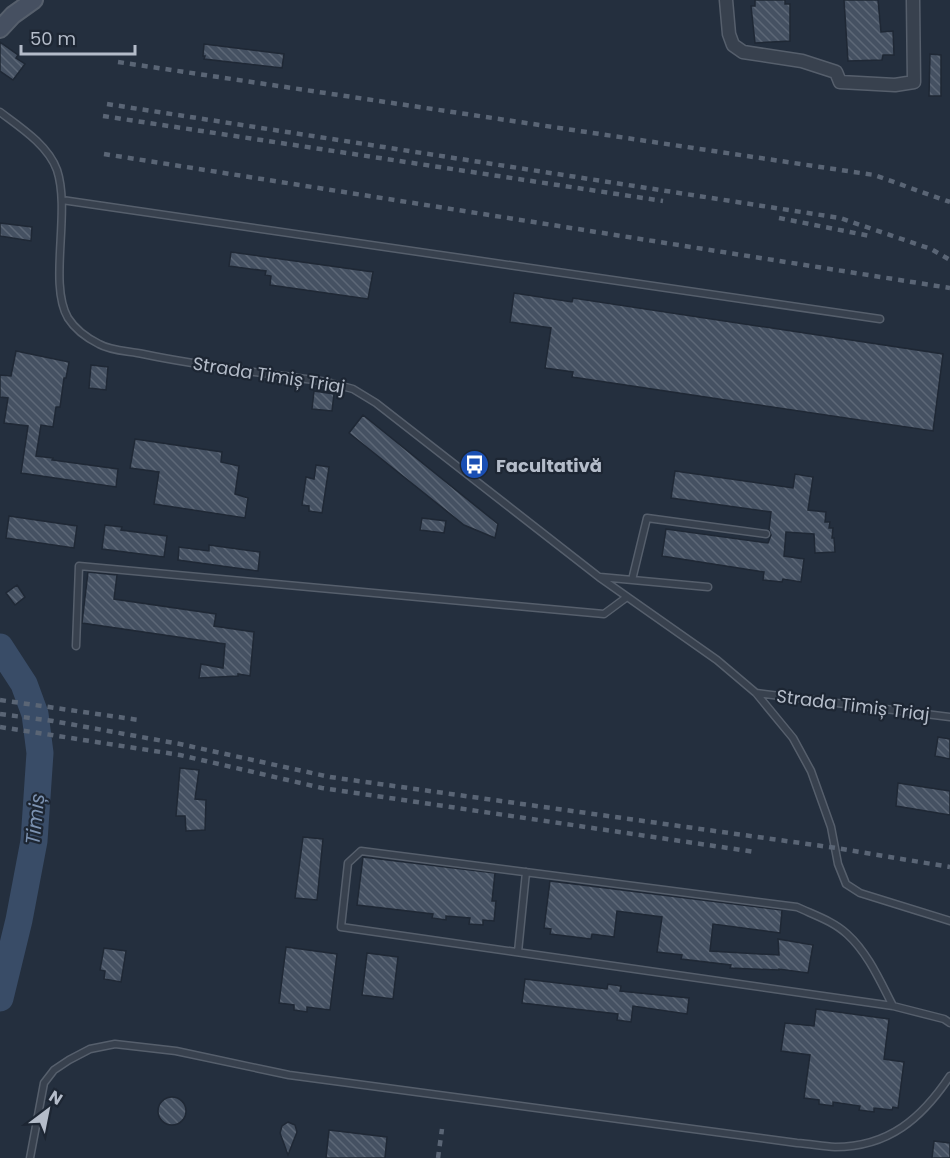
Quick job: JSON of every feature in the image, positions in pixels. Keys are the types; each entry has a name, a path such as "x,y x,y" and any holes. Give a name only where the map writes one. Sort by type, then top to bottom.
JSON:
{"main road":[{"path":"0,29 34,0"}],"street":[{"path":"726,0 729,34 733,45 743,52 802,61 836,72 840,82 895,85 914,82 913,0"}],"lane":[{"name":"Strada Timiș Triaj","path":"0,112 50,155 57,170 62,200 61,297 68,317 82,333 101,345 159,357 327,382 353,389 376,403 599,577 717,660 756,693 793,738 811,771 831,827 838,864 846,884 860,893 950,921"},
{"path":"62,200 880,319"},
{"path":"632,580 647,518 766,534"},
{"path":"76,646 79,566 604,614 627,597"},
{"path":"599,577 708,587"},
{"name":"Strada Timiș Triaj","path":"756,693 950,717"},
{"path":"892,1006 867,957 847,934 825,919 797,908 361,851 348,863 341,927 892,1006 944,1019 950,1023"},
{"path":"518,952 526,872"},
{"path":"30,1158 44,1083 54,1070 69,1060 90,1049 115,1044 176,1051 289,1075 836,1147 869,1142 895,1132 915,1119 934,1101 950,1076"}],"building":[{"path":"755,0 785,0 785,4 790,4 790,41 755,43 751,6 755,6"},
{"path":"844,0 878,0 881,32 893,31 894,55 883,55 882,60 848,61"},
{"path":"0,42 18,55 16,58 25,64 13,80 0,71"},
{"path":"204,44 284,54 282,68 204,59"},
{"path":"930,54 941,55 941,96 929,96"},
{"path":"0,223 32,227 31,241 0,236"},
{"path":"231,252 373,272 368,299 270,285 271,276 265,275 266,271 229,266"},
{"path":"514,293 572,302 573,298 943,354 933,431 572,377 573,372 545,368 551,328 510,322"},
{"path":"16,351 69,362 60,407 56,407 53,427 41,425 36,456 118,469 116,487 21,473 28,426 4,423 8,398 0,397 0,375 11,376"},
{"path":"91,365 108,367 106,390 89,388"},
{"path":"314,391 334,394 332,411 312,409"},
{"path":"363,415 498,524 495,538 464,525 349,433"},
{"path":"135,439 222,452 221,462 239,466 235,494 248,498 245,518 154,504 159,472 130,468"},
{"path":"316,465 329,467 322,513 309,511 309,506 302,505 306,477 314,479"},
{"path":"675,471 793,488 795,474 813,477 808,510 826,512 825,522 830,522 829,528 833,528 832,538 834,538 835,552 815,553 814,534 786,532 784,556 804,559 801,582 783,579 782,582 763,580 764,572 662,556 666,529 768,543 771,535 769,530 771,512 671,498"},
{"path":"9,516 77,526 74,548 6,538"},
{"path":"422,518 446,521 444,533 420,530"},
{"path":"105,525 122,527 121,530 167,536 164,557 102,549"},
{"path":"209,545 260,552 258,571 178,560 179,547 209,551"},
{"path":"88,572 117,575 114,599 216,614 214,626 254,632 250,676 238,674 238,676 199,678 201,664 223,668 225,644 82,623"},
{"path":"17,585 25,597 15,605 6,593"},
{"path":"938,737 950,739 950,759 935,756"},
{"path":"180,768 199,770 195,799 206,800 205,830 186,831 185,816 176,816"},
{"path":"898,783 950,791 950,815 896,806"},
{"path":"303,837 323,839 317,900 295,898"},
{"path":"363,857 495,873 492,901 496,901 494,921 483,920 483,925 469,924 470,918 446,916 446,920 432,918 433,914 357,905"},
{"path":"550,881 782,910 780,933 713,924 710,951 779,955 778,939 813,945 808,973 779,969 730,968 731,965 681,959 682,955 657,952 662,917 617,911 614,937 592,934 591,939 550,934 551,929 544,928"},
{"path":"286,947 337,954 330,1010 307,1007 307,1012 294,1010 294,1005 279,1003"},
{"path":"104,948 126,951 121,982 104,979 105,971 100,970"},
{"path":"367,953 398,957 393,999 362,995"},
{"path":"525,979 607,989 608,984 621,986 620,991 689,998 687,1014 633,1006 631,1022 617,1020 618,1014 522,1003"},
{"path":"816,1009 889,1019 884,1059 904,1062 898,1108 893,1107 892,1110 874,1108 874,1112 859,1110 860,1106 833,1102 833,1106 819,1104 819,1100 804,1098 810,1055 781,1051 785,1023 814,1026"},
{"path":"172,1097 182,1101 186,1111 182,1121 172,1125 162,1121 158,1111 162,1101"},
{"path":"288,1122 295,1125 297,1132 288,1155 280,1133 282,1126"},
{"path":"329,1130 387,1137 385,1158 326,1158"},
{"path":"934,1141 950,1143 950,1158 932,1158"}],"waterway":[{"name":"Timiș","path":"0,647 24,684 35,714 40,753 34,841 19,920 0,998"}],"railway":[{"path":"118,62 874,175 950,202"},
{"path":"107,104 840,218 931,249 950,260"},
{"path":"103,116 663,201"},
{"path":"104,154 950,288"},
{"path":"779,218 870,236"},
{"path":"0,700 139,720"},
{"path":"0,714 53,721 180,744 330,777 836,848 950,867"},
{"path":"0,727 180,755 322,788 755,852"},
{"path":"438,1158 442,1129"}],"place":[{"name":"Facultativă","path":"475,465"}]}
